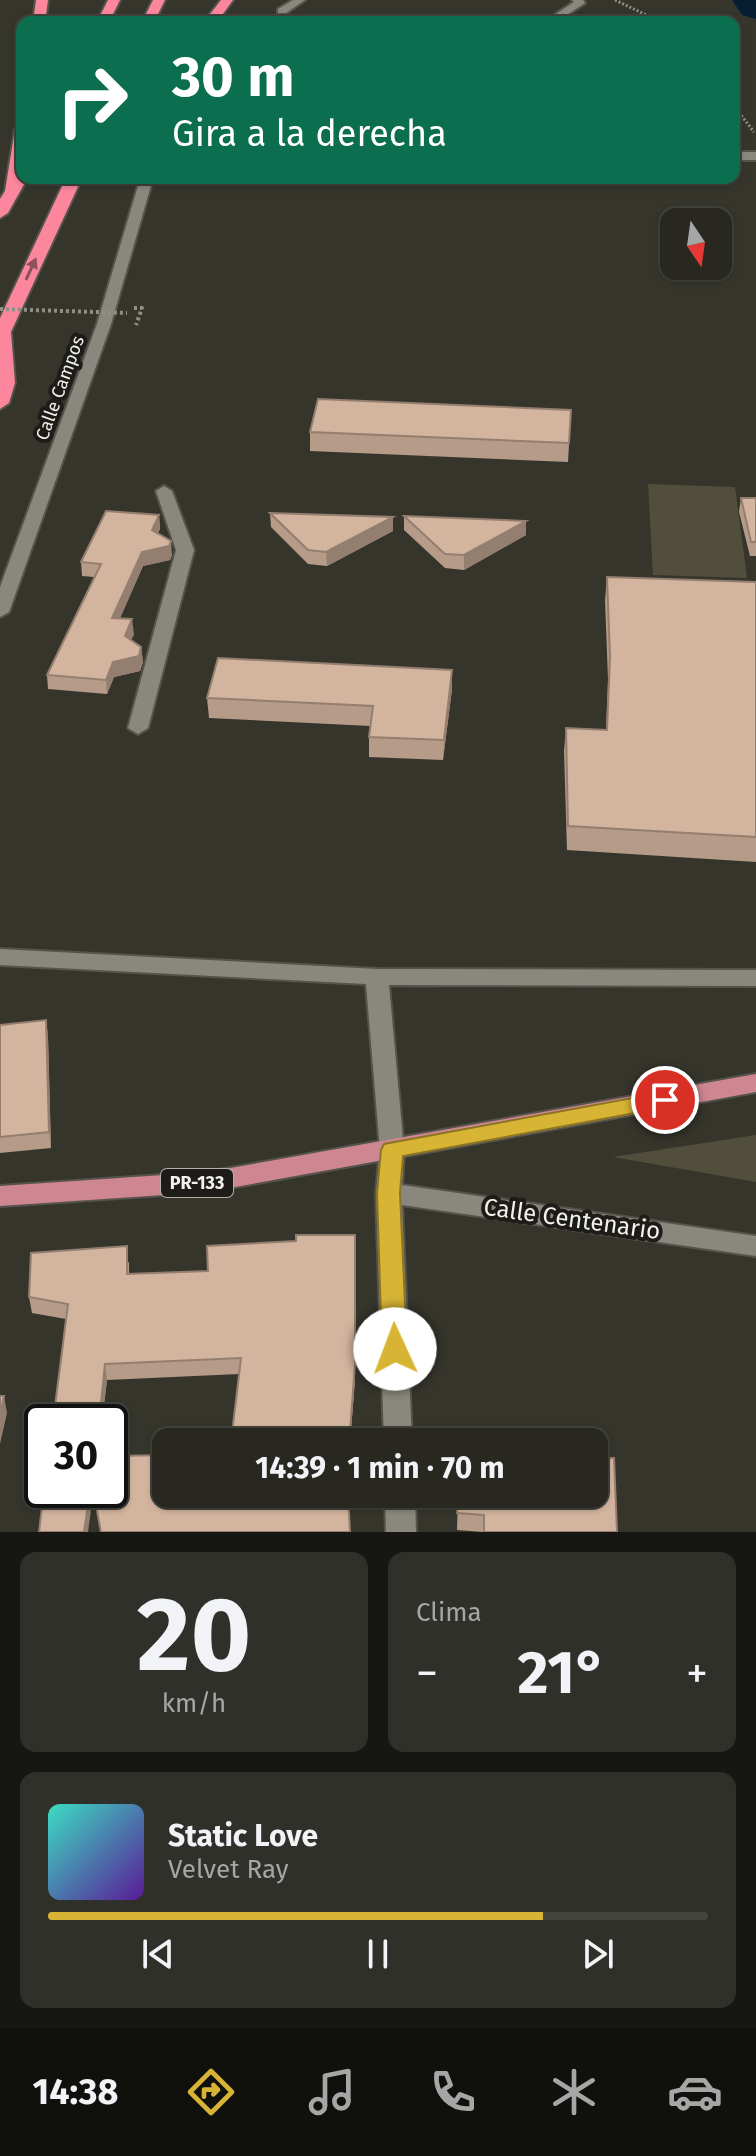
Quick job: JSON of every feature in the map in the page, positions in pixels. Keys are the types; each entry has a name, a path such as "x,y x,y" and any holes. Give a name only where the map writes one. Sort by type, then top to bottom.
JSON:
{"highway":[{"path":"12,191 16,166"},
{"path":"0,213 16,184"},
{"path":"0,403 6,383 1,333 71,184"},
{"path":"60,207 86,184"}],"main road":[{"name":"PR-133","path":"0,1196 208,1182 756,1083"}],"street":[{"path":"282,11 300,0"},
{"path":"559,16 580,3 577,0"},
{"name":"Calle Campos","path":"0,612 104,324 145,184"},
{"path":"138,728 185,550 164,491"},
{"path":"0,957 377,977 756,978"},
{"path":"377,977 392,1150 389,1193 397,1428"},
{"name":"Calle Centenario","path":"389,1193 756,1246"},
{"path":"400,1508 401,1532"}],"path":[{"path":"615,0 648,16"},
{"path":"740,113 755,135"},
{"path":"0,309 127,313"}],"shaded area":[{"path":"648,484 735,487 747,578 653,575"},
{"path":"756,1135 756,1182 613,1157"}],"building":[{"path":"318,399 571,410 569,443 310,432"},
{"path":"741,498 756,498 756,542 751,542"},
{"path":"106,511 159,515 152,530 171,541 169,546 142,552 112,618 132,619 125,636 141,647 139,656 113,662 106,680 47,675 101,564 81,562"},
{"path":"270,513 393,517 326,552 308,550"},
{"path":"404,516 526,521 464,555 445,554"},
{"path":"607,577 756,582 756,837 568,826 566,728 607,730 610,656"},
{"path":"218,658 452,670 444,740 369,737 373,706 207,698"},
{"path":"46,1020 49,1132 0,1137 0,1025"},
{"path":"296,1235 355,1235 355,1364 350,1428 233,1428 241,1358 105,1364 101,1404 55,1404 68,1304 29,1297 31,1253 127,1246 127,1274 208,1271 207,1246 296,1241"},
{"path":"152,1455 152,1508 349,1508 350,1532 101,1532 96,1508 128,1508 128,1456"},
{"path":"608,1458 614,1458 617,1532 484,1532 484,1515 457,1513 457,1508 608,1508"},
{"path":"42,1508 87,1508 84,1532 39,1532"}],"waterway":[{"path":"751,0 756,7"}],"route":[{"path":"395,1349 389,1193 392,1150 665,1100"}]}
